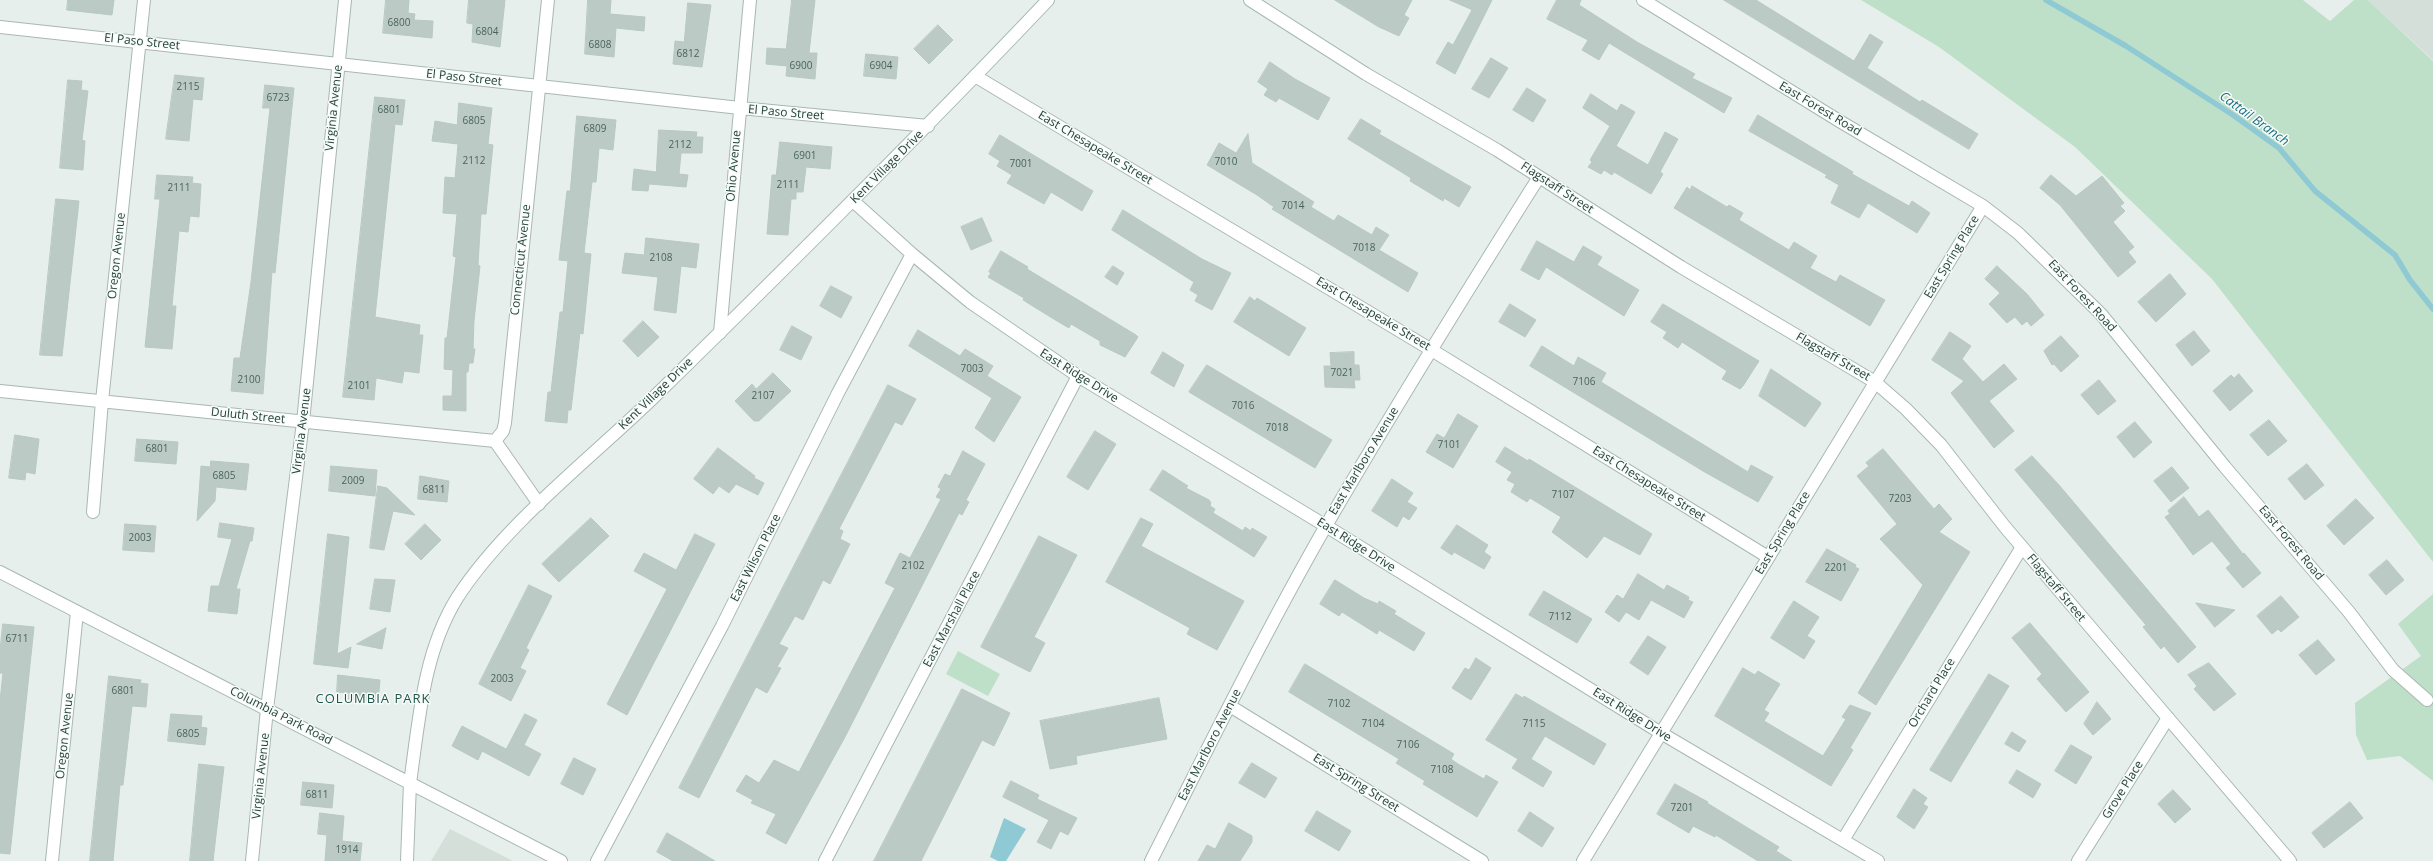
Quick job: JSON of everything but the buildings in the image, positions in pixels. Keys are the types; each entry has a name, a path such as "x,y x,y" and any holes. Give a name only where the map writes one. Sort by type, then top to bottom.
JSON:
{"street":[{"name":"Oregon Avenue","path":"93,512 102,401 144,0"},
{"name":"Virginia Avenue","path":"252,861 267,710 304,422 345,0"},
{"name":"Connecticut Avenue","path":"495,441 503,431 505,423 548,0"},
{"name":"Ohio Avenue","path":"720,333 750,0"},
{"name":"Kent Village Drive","path":"408,861 410,783 424,686 438,638 446,620 457,599 480,568 539,504 633,417 720,333 928,126 1048,0"},
{"name":"Flagstaff Street","path":"1250,0 1366,74 1540,177 1681,267 1875,382 1906,408 1941,445 2022,547 2290,861"},
{"name":"East Forest Road","path":"1643,0 1841,122 1983,206 2018,233 2046,258 2101,314 2225,467 2349,612 2393,670 2426,700"},
{"name":"El Paso Street","path":"0,27 740,108 928,126"},
{"name":"East Chesapeake Street","path":"975,76 1430,349 1768,557"},
{"name":"East Marlboro Avenue","path":"1150,861 1230,706 1326,526 1430,349 1540,177"},
{"name":"East Ridge Drive","path":"853,201 912,254 1006,328 1078,376 1326,526 1661,733 1878,861"},
{"name":"East Spring Place","path":"1583,861 1983,206"},
{"name":"East Wilson Place","path":"597,861 718,632 838,393 912,254"},
{"name":"East Marshall Place","path":"825,861 1078,376"},
{"name":"Duluth Street","path":"0,391 495,441"},
{"path":"495,441 539,504"},
{"name":"Orchard Place","path":"1843,840 2022,547"},
{"name":"Columbia Park Road","path":"0,572 561,861"},
{"name":"Oregon Avenue","path":"52,861 77,612"},
{"name":"East Spring Street","path":"1230,706 1482,861"},
{"name":"Grove Place","path":"2078,861 2168,718"}],"shaded area":[{"path":"2368,0 2433,0 2433,60"},
{"path":"450,829 513,861 431,861"}],"green space":[{"path":"1861,0 2303,0 2330,21 2354,0 2368,0 2433,61 2433,562 2212,279 2075,147 1939,47"},
{"path":"2433,594 2433,781 2400,756 2367,760 2356,735 2355,703 2421,656 2398,624"},
{"path":"958,651 1000,674 988,696 946,674"}],"water":[{"path":"1004,818 1026,829 1006,861 998,861 990,857"}],"waterway":[{"name":"Cattail Branch","path":"2046,0 2126,46 2233,115 2279,148 2315,191 2395,255 2410,280 2433,309"}],"district":[{"name":"COLUMBIA PARK","path":"373,699"}]}
